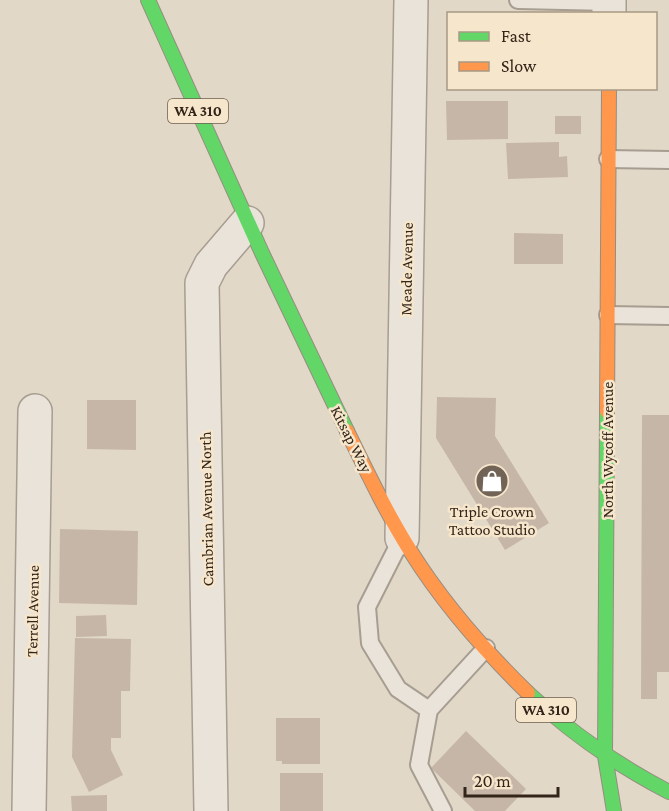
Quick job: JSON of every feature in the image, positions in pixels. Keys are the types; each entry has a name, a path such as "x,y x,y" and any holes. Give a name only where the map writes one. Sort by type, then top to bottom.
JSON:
{"main road":[{"name":"Kitsap Way","path":"148,0 247,223 345,428 402,538 438,592 486,648 540,705 571,732 605,756 669,792"},
{"name":"North Wycoff Avenue","path":"609,90 605,756 614,811"}],"street":[{"name":"Meade Avenue","path":"402,538 411,0"},
{"name":"Cambrian Avenue North","path":"211,811 202,283 212,265 247,223"},
{"name":"Terrell Avenue","path":"29,811 35,411"}],"lane":[{"path":"518,0 609,5"},
{"path":"608,159 669,160"},
{"path":"608,315 669,316"},
{"path":"402,538 367,607 370,643 398,689 429,710"},
{"path":"443,811 419,765 429,710 486,648"}],"building":[{"path":"446,101 508,101 508,139 447,140"},
{"path":"555,116 581,116 581,134 555,134"},
{"path":"559,142 559,157 567,156 568,177 508,179 506,143"},
{"path":"514,233 563,234 563,264 514,264"},
{"name":"Triple Crown Tattoo Studio","path":"437,397 496,398 495,436 549,523 505,550 436,438"},
{"path":"87,400 136,400 136,450 87,449"},
{"path":"642,415 669,415 669,672 657,672 657,699 641,699"},
{"path":"60,529 138,531 137,605 59,603"},
{"path":"106,615 107,636 76,637 76,616"},
{"path":"75,638 131,639 130,691 121,691 121,738 111,738 111,750 123,775 89,792 72,757"},
{"path":"276,718 320,718 320,764 282,764 282,761 276,761"},
{"path":"466,731 526,789 505,811 475,811 431,768"},
{"path":"280,773 323,773 323,811 280,811"},
{"path":"107,795 107,811 72,811 71,796"}],"traffic: fast":[{"path":"148,0 262,253 347,431"},
{"path":"607,411 605,756 614,811"},
{"path":"528,693 561,722 595,747 631,771 669,792"}],"traffic: slow":[{"path":"607,411 609,90"},
{"path":"347,431 385,508 423,571 465,626 528,693"}],"place":[{"name":"Triple Crown Tattoo Studio","path":"492,481"}]}
